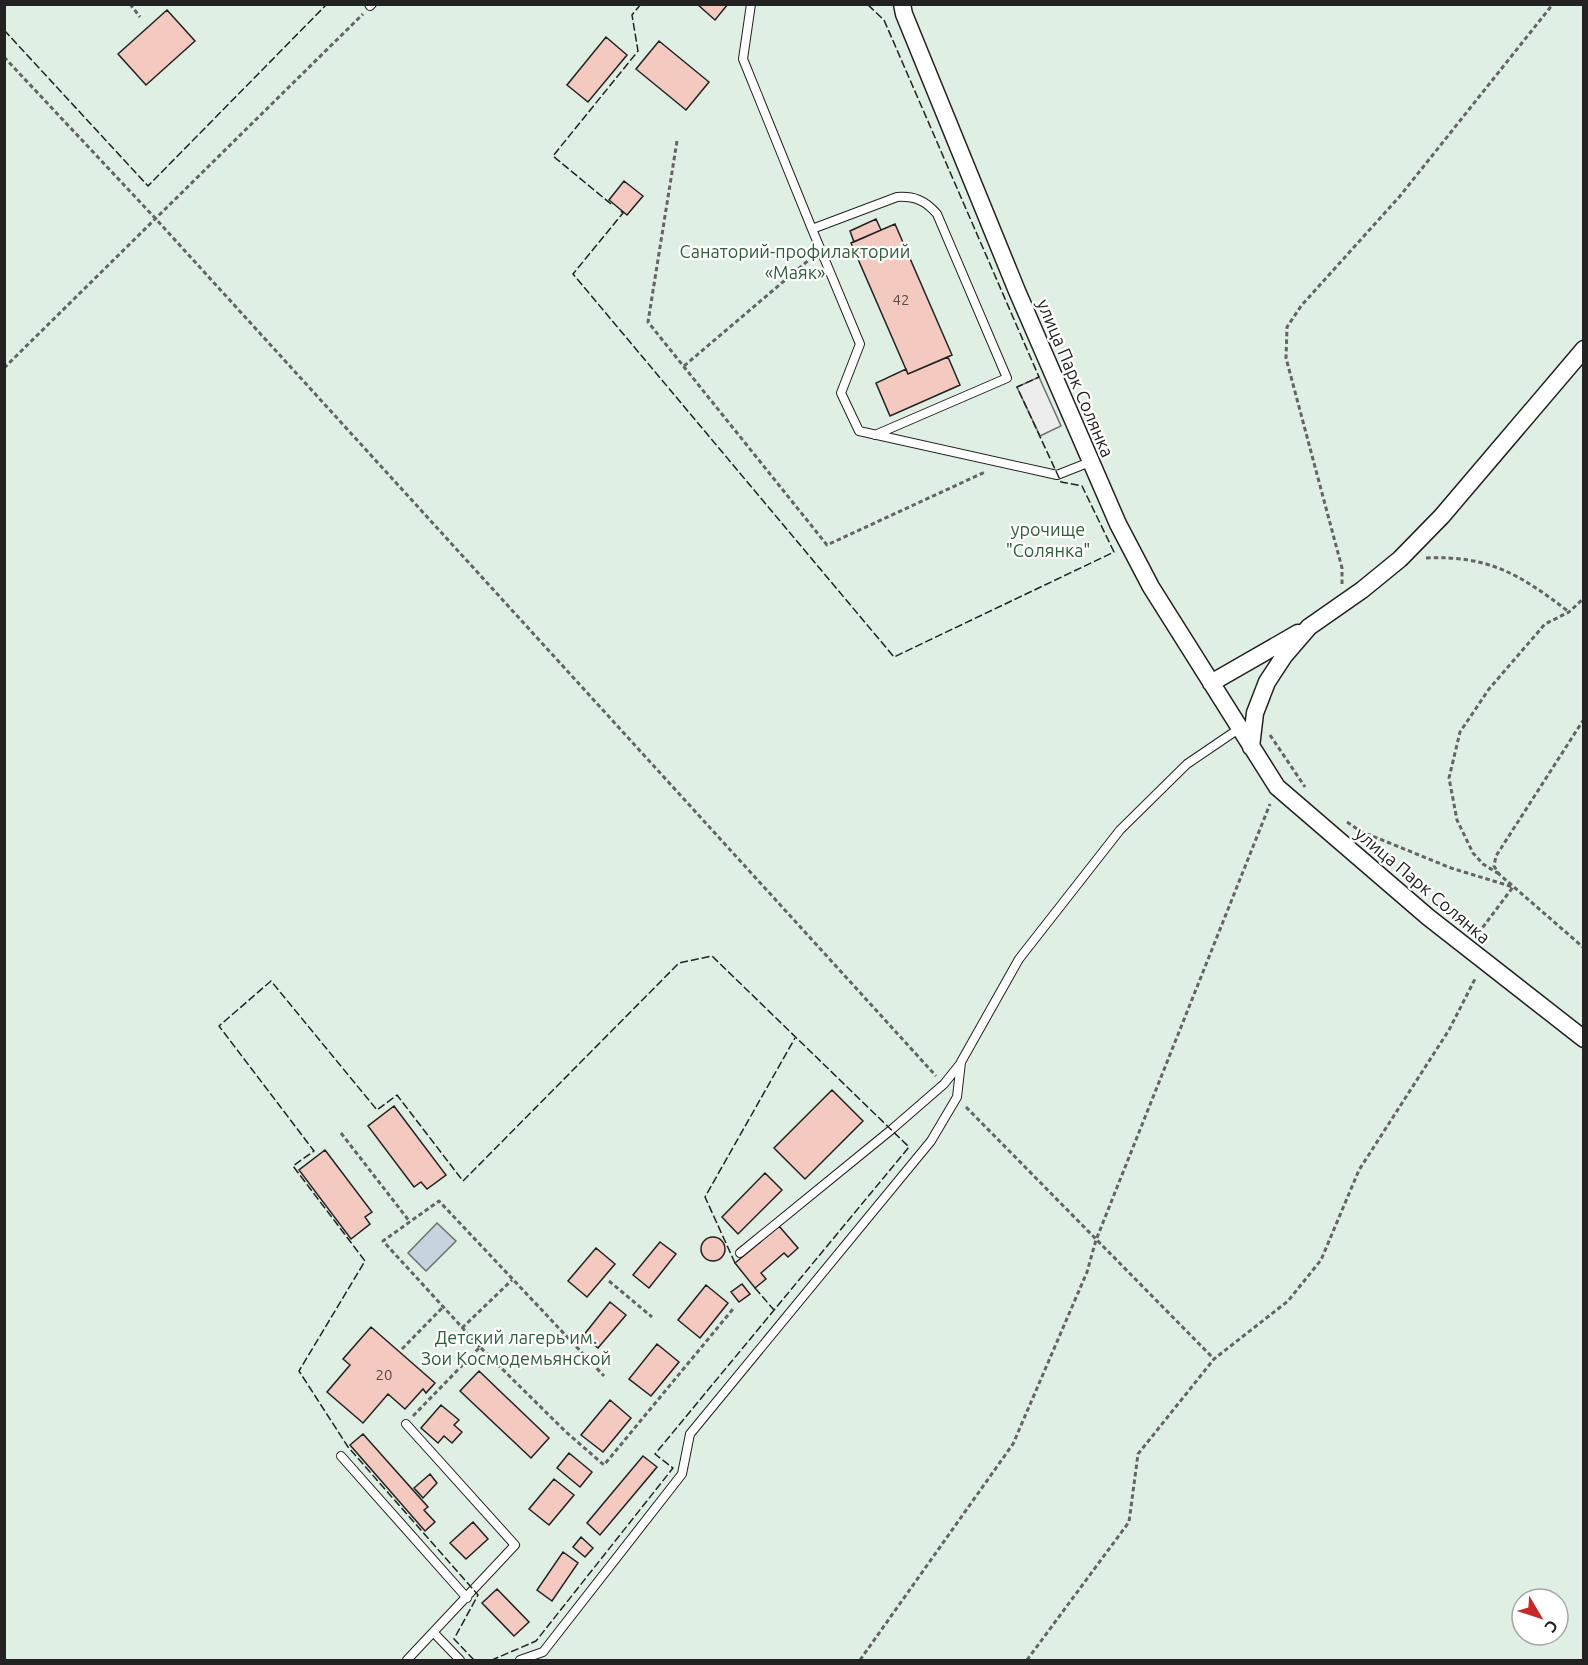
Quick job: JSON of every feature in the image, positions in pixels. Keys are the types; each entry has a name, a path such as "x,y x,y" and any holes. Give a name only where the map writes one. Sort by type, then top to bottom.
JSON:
{"street":[{"name":"улица Парк Солянка","path":"902,4 904,14 1017,291 1118,524 1151,587 1277,787 1428,917 1584,1039"},
{"path":"1211,683 1309,627 1400,559 1442,516 1584,349"},
{"path":"1251,747 1255,712 1267,682 1284,656 1309,627"}],"lane":[{"path":"751,4 743,59 860,344 841,393 858,431 1057,475 1090,462"},
{"path":"812,230 897,197 909,196 930,205 937,213 1007,378 875,435"},
{"path":"740,1253 944,1084 961,1062 1019,959 1120,830 1187,764 1240,728"},
{"path":"520,1660 543,1652 682,1474 690,1434 931,1141 957,1097 961,1062"},
{"path":"406,1424 515,1545 434,1634 407,1660"},
{"path":"341,1456 467,1598"},
{"path":"434,1634 460,1660"}],"path":[{"path":"130,4 140,17"},
{"path":"1342,604 1342,568 1286,358 1287,327 1301,306 1400,196 1553,4"},
{"path":"4,368 370,5"},
{"path":"4,57 155,218 944,1084"},
{"path":"677,141 648,322 827,545 1004,464"},
{"path":"684,366 820,250"},
{"path":"1400,559 1442,557 1484,562 1516,574 1569,612"},
{"path":"1584,598 1569,612 1545,624 1489,688 1460,732 1449,778 1457,820 1473,853 1483,864 1499,874 1584,948"},
{"path":"1255,712 1307,790"},
{"path":"1499,874 1494,866 1496,856 1584,719"},
{"path":"860,1660 1013,1444 1088,1272 1096,1240 1277,787"},
{"path":"1343,820 1360,831 1451,868 1513,886 1467,948"},
{"path":"1027,1660 1129,1522 1138,1454 1214,1359 1288,1301 1320,1260 1359,1170 1449,1030 1484,961"},
{"path":"957,1097 1214,1359"},
{"path":"341,1133 410,1222"},
{"path":"604,1376 439,1202 383,1242 480,1347 566,1432 604,1465 732,1309"},
{"path":"462,1328 512,1280"},
{"path":"609,1281 652,1317"},
{"path":"402,1349 443,1308"},
{"path":"406,1424 480,1347"}],"green space":[{"name":"урочище \"Солянка\"","path":"5,5 1583,5 1583,1660 5,1660"}],"shaded area":[{"path":"1039,377 1061,426 1040,436 1017,387"},
{"path":"437,1223 456,1241 426,1271 408,1253"}],"building":[{"path":"697,4 728,4 715,20"},
{"path":"167,10 195,41 146,85 118,54"},
{"path":"606,37 627,55 588,102 567,85"},
{"path":"659,41 709,82 686,110 636,69"},
{"path":"624,181 643,196 627,215 609,200"},
{"path":"876,219 881,230 854,242 850,231"},
{"path":"895,224 952,355 908,374 851,243"},
{"path":"948,357 960,385 890,416 876,383 906,369 908,374"},
{"path":"832,1090 863,1121 805,1179 774,1148"},
{"path":"394,1106 446,1175 427,1189 421,1182 414,1187 368,1126"},
{"path":"325,1150 372,1212 365,1217 370,1224 351,1239 299,1170"},
{"path":"765,1173 782,1190 738,1234 722,1217"},
{"path":"779,1226 798,1248 788,1257 784,1253 761,1273 766,1279 755,1288 735,1263"},
{"path":"713,1237 721,1241 725,1249 721,1257 713,1261 705,1257 701,1249 705,1241"},
{"path":"660,1242 676,1254 649,1288 633,1275"},
{"path":"596,1248 615,1264 587,1297 568,1281"},
{"path":"742,1284 750,1294 739,1302 731,1292"},
{"path":"706,1285 728,1303 700,1338 678,1320"},
{"path":"610,1302 626,1315 598,1348 583,1336"},
{"path":"371,1327 435,1383 426,1393 423,1389 405,1409 388,1394 363,1423 327,1392 350,1365 343,1359"},
{"path":"657,1344 679,1362 651,1396 629,1379"},
{"path":"479,1371 549,1438 531,1458 460,1391"},
{"path":"610,1400 631,1418 603,1452 581,1435"},
{"path":"441,1405 459,1420 454,1425 462,1432 452,1443 444,1436 438,1443 421,1428"},
{"path":"363,1434 428,1507 424,1510 435,1522 425,1531 350,1445"},
{"path":"569,1453 592,1472 580,1487 557,1468"},
{"path":"643,1456 657,1467 600,1535 587,1523"},
{"path":"430,1474 437,1483 423,1498 414,1488"},
{"path":"554,1479 574,1495 549,1525 529,1509"},
{"path":"473,1522 488,1539 466,1559 450,1543"},
{"path":"581,1537 593,1548 585,1557 573,1547"},
{"path":"563,1552 578,1563 552,1601 537,1590"},
{"path":"497,1589 529,1622 514,1636 482,1603"}],"fence":[{"path":"4,30 148,186 327,4"},
{"path":"611,204 553,156 638,51 632,15 641,4"},
{"path":"621,211 623,213 573,274 894,657 1114,552 1082,486 1061,482 1017,387 1039,377 884,20 867,4"},
{"path":"474,1660 454,1639 478,1595 348,1447 299,1371 365,1261 293,1166 314,1151 219,1026 271,981 377,1110 397,1095 463,1181 679,963 712,956 909,1147 655,1454 673,1468 536,1641 492,1660"},
{"path":"735,1263 705,1197 795,1038"},
{"path":"755,1288 774,1310"}],"park label":[{"name":"Санаторий-профилакторий «Маяк»","path":"795,261"},
{"name":"Детский лагерь им. Зои Космодемьянской","path":"516,1347"}]}
